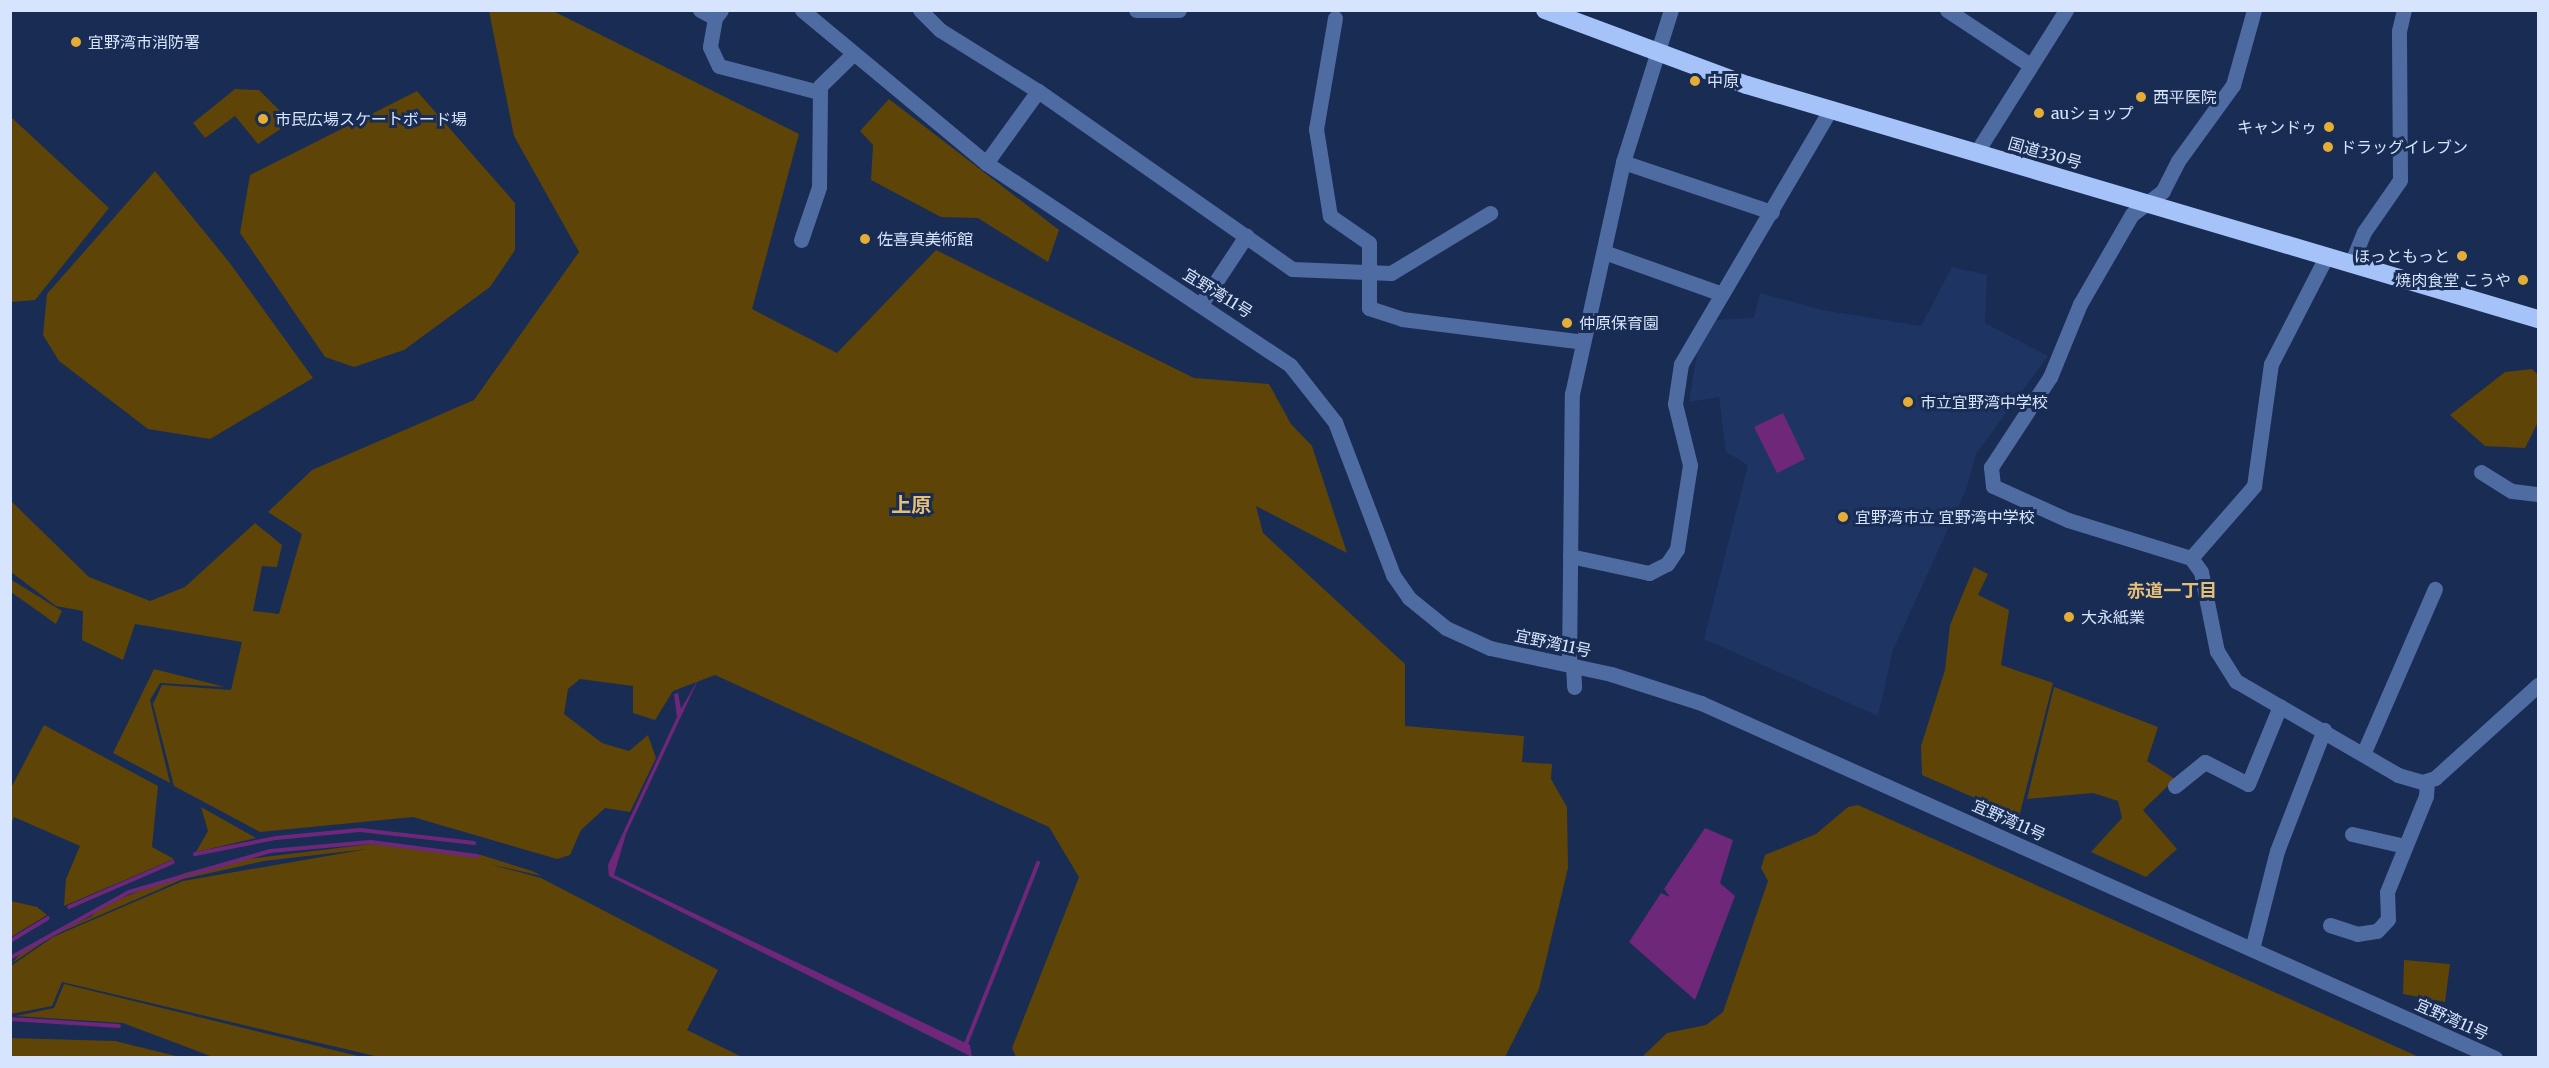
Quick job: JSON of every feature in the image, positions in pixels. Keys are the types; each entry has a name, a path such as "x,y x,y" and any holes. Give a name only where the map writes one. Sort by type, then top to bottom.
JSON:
{"highway":[{"name":"国道330号","path":"1545,10 1653,54 1830,110 2538,319"}],"street":[{"path":"700,10 718,14 710,47 719,66 819,92"},
{"name":"宜野湾11号","path":"802,10 986,163 1274,351 1323,402 1357,472 1387,562 1409,598 1468,639 1571,665 1701,704 2495,1058"},
{"path":"920,10 940,30 1038,91 1293,269 1369,274 1411,264 1490,213"},
{"path":"1136,10 1179,10"},
{"path":"1574,687 1571,665 1570,556 1572,394 1623,162 1653,54 1671,10"},
{"path":"1947,10 2030,65"},
{"path":"1976,153 2066,10"},
{"path":"2254,10 2232,85 2178,161 2163,191 2132,214 2080,304 2050,377 1990,467 1993,486 2068,519 2191,558 2201,572 2224,667 2236,681 2364,752 2398,775 2427,781"},
{"path":"2351,264 2364,232 2387,206 2400,180 2399,31 2404,10"},
{"path":"1335,18 1316,129 1330,216 1369,243 1369,308 1402,319 1583,342"},
{"path":"801,240 819,187 819,92 853,54"},
{"path":"986,163 1038,91"},
{"path":"1570,556 1649,573 1667,564 1677,549 1690,465 1675,404 1681,364 1830,110"},
{"path":"1623,162 1772,212"},
{"path":"1201,304 1246,236"},
{"path":"1604,252 1722,294"},
{"path":"2191,558 2254,486 2271,364 2326,257"},
{"path":"2481,472 2512,491 2538,494"},
{"path":"2364,752 2435,589"},
{"path":"2330,926 2357,934 2377,931 2388,918 2387,892 2427,781 2538,685"},
{"path":"2175,786 2205,762 2248,784 2280,706"},
{"path":"2252,949 2277,851 2324,730"},
{"path":"2352,834 2405,846"}],"shaded area":[{"path":"489,11 553,11 799,134 752,309 837,353 936,250 1194,378 1269,384 1291,424 1312,446 1347,553 1256,506 1263,533 1405,664 1405,726 1524,736 1522,762 1552,764 1551,779 1567,807 1568,868 1539,989 1505,1057 1016,1057 1012,1048 1079,877 1049,827 715,675 673,691 655,720 633,713 633,686 580,679 568,689 564,714 602,743 629,751 648,735 656,758 630,812 605,808 581,830 570,855 557,859 413,817 260,832 174,786 153,704 162,685 231,690 242,642 135,624 123,660 82,640 83,611 56,606 11,572 10,500 89,577 150,601 185,587 255,523 282,545 277,567 262,566 253,611 279,614 302,534 268,512 312,470 474,400 579,252 514,136"},
{"name":"市民広場スケートボード場","path":"235,89 259,90 291,122 258,144 235,116 205,138 193,123"},
{"path":"417,91 515,203 515,250 490,287 404,350 354,367 325,357 240,233 250,175"},
{"path":"889,99 1059,230 1048,262 978,218 941,217 871,180 873,145 860,131"},
{"path":"11,117 109,208 35,300 11,302"},
{"path":"155,171 229,262 313,378 210,439 148,429 59,361 43,335 47,294"},
{"name":"宜野湾市立 宜野湾中学校","path":"1952,267 1987,275 1985,323 2048,356 1976,454 1967,487 1893,650 1878,716 1704,639 1748,465 1726,452 1719,397 1689,402 1697,353 1716,320 1754,318 1760,293 1822,310 1921,326"},
{"path":"2532,369 2538,375 2538,422 2525,448 2485,446 2450,415 2505,372"},
{"path":"1783,413 1805,459 1777,473 1754,427"},
{"path":"1974,567 1988,574 1978,595 2009,610 2001,665 2053,683 2019,817 1922,775 1921,746 1945,670 1950,625"},
{"path":"10,579 62,611 56,624 11,592"},
{"path":"154,669 225,687 160,683 150,700 170,783 113,753"},
{"path":"699,678 626,834 614,875 970,1045 972,1057 609,876 608,865 677,717 674,694 678,693 681,709"},
{"path":"2054,687 2158,727 2147,761 2175,779 2143,810 2177,849 2146,877 2091,852 2122,818 2118,801 2093,793 2027,799"},
{"path":"44,725 158,786 152,847 174,859 64,906 66,879 80,846 14,817 11,824 11,788"},
{"path":"1858,805 2419,1057 1642,1057 1667,1033 1706,1025 1723,1012 1768,881 1761,868 1765,855 1816,834 1848,807"},
{"path":"201,807 256,838 196,852 208,831"},
{"path":"1705,828 1733,840 1720,883 1735,896 1695,1000 1629,942 1661,893 1670,897 1664,889"},
{"path":"371,844 481,855 532,871 542,876 489,864 541,878 718,970 687,1030 742,1057 379,1057 62,982 52,1006 11,1014 11,966 53,937 183,881 367,849 264,861 183,879 52,936 11,964 28,946 92,916 99,907 185,873 231,861"},
{"path":"11,901 37,907 47,915 11,937"},
{"path":"2404,960 2450,964 2445,1002 2403,994"},
{"path":"64,984 362,1057 213,1057 123,1023 16,1016 54,1008"},
{"path":"11,1038 115,1041 180,1057 11,1057"}],"waterway":[{"path":"195,854 276,838 360,830 474,843"},
{"path":"10,958 129,892 270,851 371,842 477,856"},
{"path":"69,907 173,862"},
{"path":"966,1044 1038,863"},
{"path":"10,941 48,918"},
{"path":"10,1019 119,1026"}],"place":[{"name":"宜野湾市消防署","path":"76,42"},
{"name":"中原","path":"1695,81"},
{"name":"西平医院","path":"2141,97"},
{"name":"auショップ","path":"2039,113"},
{"name":"市民広場スケートボード場","path":"263,119"},
{"name":"キャンドゥ","path":"2329,127"},
{"name":"ドラッグイレブン","path":"2328,147"},
{"name":"佐喜真美術館","path":"865,239"},
{"name":"ほっともっと","path":"2462,256"},
{"name":"焼肉食堂 こうや","path":"2523,280"},
{"name":"仲原保育園","path":"1567,323"},
{"name":"市立宜野湾中学校","path":"1908,402"},
{"name":"宜野湾市立 宜野湾中学校","path":"1843,517"},
{"name":"大永紙業","path":"2069,617"}],"district":[{"name":"上原","path":"911,504"},
{"name":"赤道一丁目","path":"2172,591"}]}
